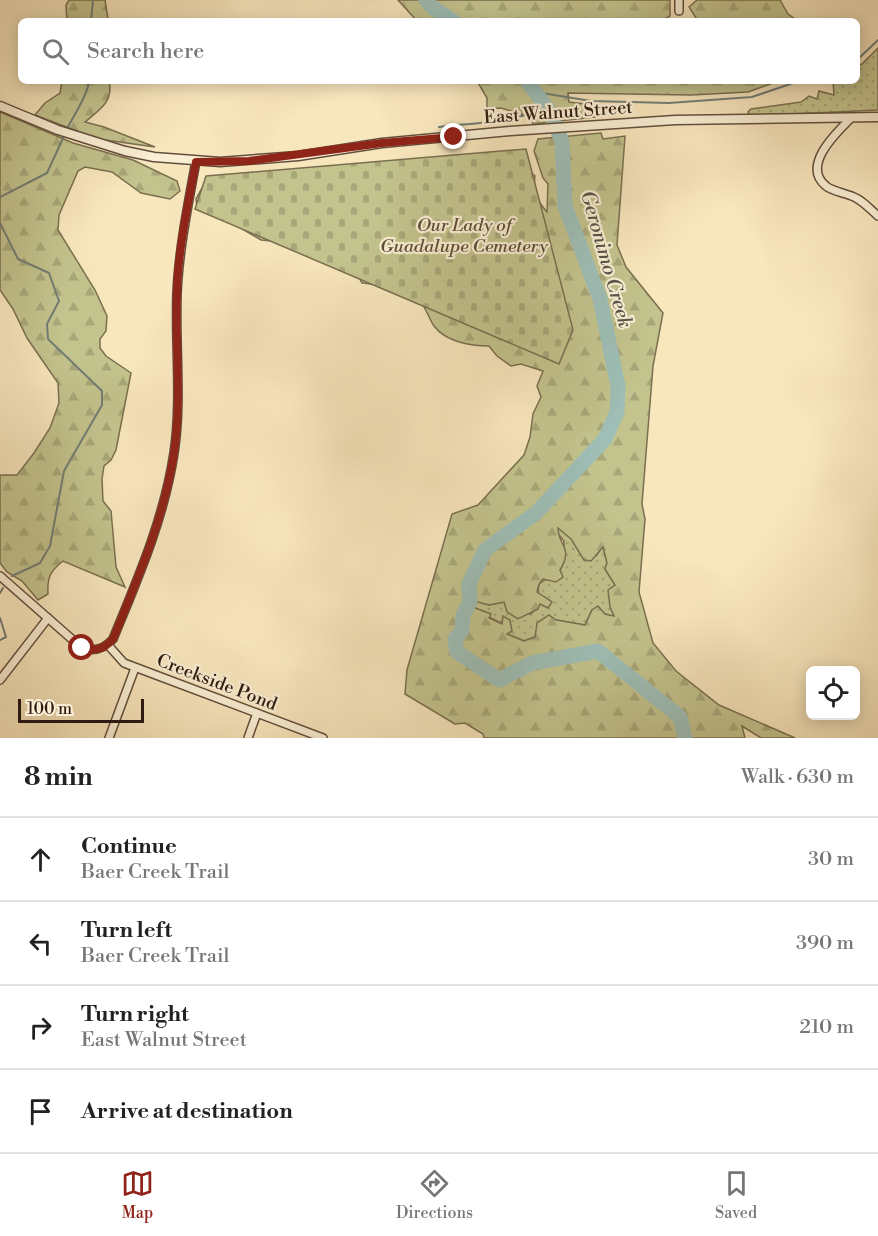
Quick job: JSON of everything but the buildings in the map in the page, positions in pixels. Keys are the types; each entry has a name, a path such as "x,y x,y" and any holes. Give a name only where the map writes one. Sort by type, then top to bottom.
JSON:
{"street":[{"path":"679,0 679,11"},
{"name":"East Walnut Street","path":"0,106 62,132 125,151 196,162 249,161 382,143 510,131 675,120 878,117"},
{"path":"850,119 822,151 818,163 818,175 826,186 859,199 878,216"},
{"path":"0,576 82,648 95,650 108,645 113,639 149,552 165,500 174,451 178,403 179,256 196,162"},
{"path":"0,680 48,618"},
{"name":"Creekside Pond","path":"108,645 119,659 135,668 323,738"},
{"path":"109,738 135,668"},
{"path":"248,738 257,713"}],"green space":[{"path":"69,0 105,0 108,18 67,18 66,5"},
{"path":"398,0 670,0 670,16 666,18 414,18"},
{"path":"697,0 780,0 788,14 794,18 696,18 689,7"},
{"path":"878,48 878,110 750,116 748,112 751,109 801,102 809,96 817,99 819,91 834,95 833,84 860,84 860,65"},
{"path":"62,84 109,84 109,95 104,105 85,122 155,147 98,139 35,115 45,103 60,93"},
{"path":"479,84 771,84 748,92 691,95 568,93 569,102 610,107 595,117 533,124 531,117 501,108 487,109 487,98"},
{"path":"0,112 73,143 133,160 177,181 180,191 170,199 141,193 112,172 85,167 78,171 59,215 58,230 95,290 107,316 106,331 100,339 100,348 106,356 131,373 116,450 111,460 104,466 102,479 103,501 111,511 116,567 125,587 63,561 50,575 48,594 38,600 22,581 7,572 0,563 0,475 17,475 50,428 59,403 58,383 27,338 13,309 0,290"},
{"path":"601,133 603,139 625,136 617,245 626,267 663,313 653,366 642,504 645,519 639,592 653,643 676,671 719,705 795,738 761,738 742,726 745,738 484,738 483,734 465,723 455,724 405,694 407,670 452,514 478,505 524,455 530,437 533,414 541,397 537,386 543,371 521,364 511,366 497,356 489,346 467,344 445,336 434,326 424,307 416,299 392,290 362,283 357,274 272,241 261,240 197,207 196,199 202,188 527,169 535,176 536,195 547,212 548,184 543,178 534,151 538,139","holes":["558,528 571,539 584,560 591,561 603,547 607,563 605,569 615,585 608,590 610,607 614,616 605,614 598,606 592,610 585,625 556,620 549,615 537,623 535,637 524,641 507,634 512,631 510,620 503,616 502,624 489,618 491,614 475,608 474,601 489,605 504,602 507,612 518,619 538,609 540,604 548,608 552,602 537,592 543,579 556,582 563,577 560,570 566,551"]},
{"name":"Our Lady of Guadalupe Cemetery","path":"526,149 573,330 559,364 195,209 206,176"},
{"path":"558,528 596,556 603,546 607,563 605,569 615,585 613,589 614,617 592,610 585,625 556,620 535,637 524,641 507,634 503,624 489,617 490,614 475,608 474,600 489,605 504,602 530,614 534,611 538,604 539,584 560,570 564,562 564,541 558,534"}],"waterway":[{"path":"91,18 93,0"},
{"name":"Geronimo Creek","path":"426,0 448,18"},
{"path":"860,57 878,40"},
{"path":"66,131 88,84"},
{"name":"Geronimo Creek","path":"529,84 548,109 562,141 565,206 600,299 618,386 617,412 605,439 536,513 485,550 469,584 470,602 463,615 462,630 455,639 457,652 499,680 532,663 598,651 680,717 685,738"},
{"path":"536,92 591,101 669,103 752,97 790,84"},
{"path":"439,127 510,119 536,111 545,105"},
{"path":"0,197 47,173 64,136"},
{"path":"0,223 18,259 49,273 59,301 47,324 48,339 102,391 102,405 64,471 50,546 40,563 12,576"},
{"path":"0,593 3,588"},
{"path":"0,618 6,637 0,640"}],"route":[{"path":"82,648 101,649 113,639 149,552 165,500 174,451 178,403 179,256 196,162 249,161 382,143 454,137"}]}
